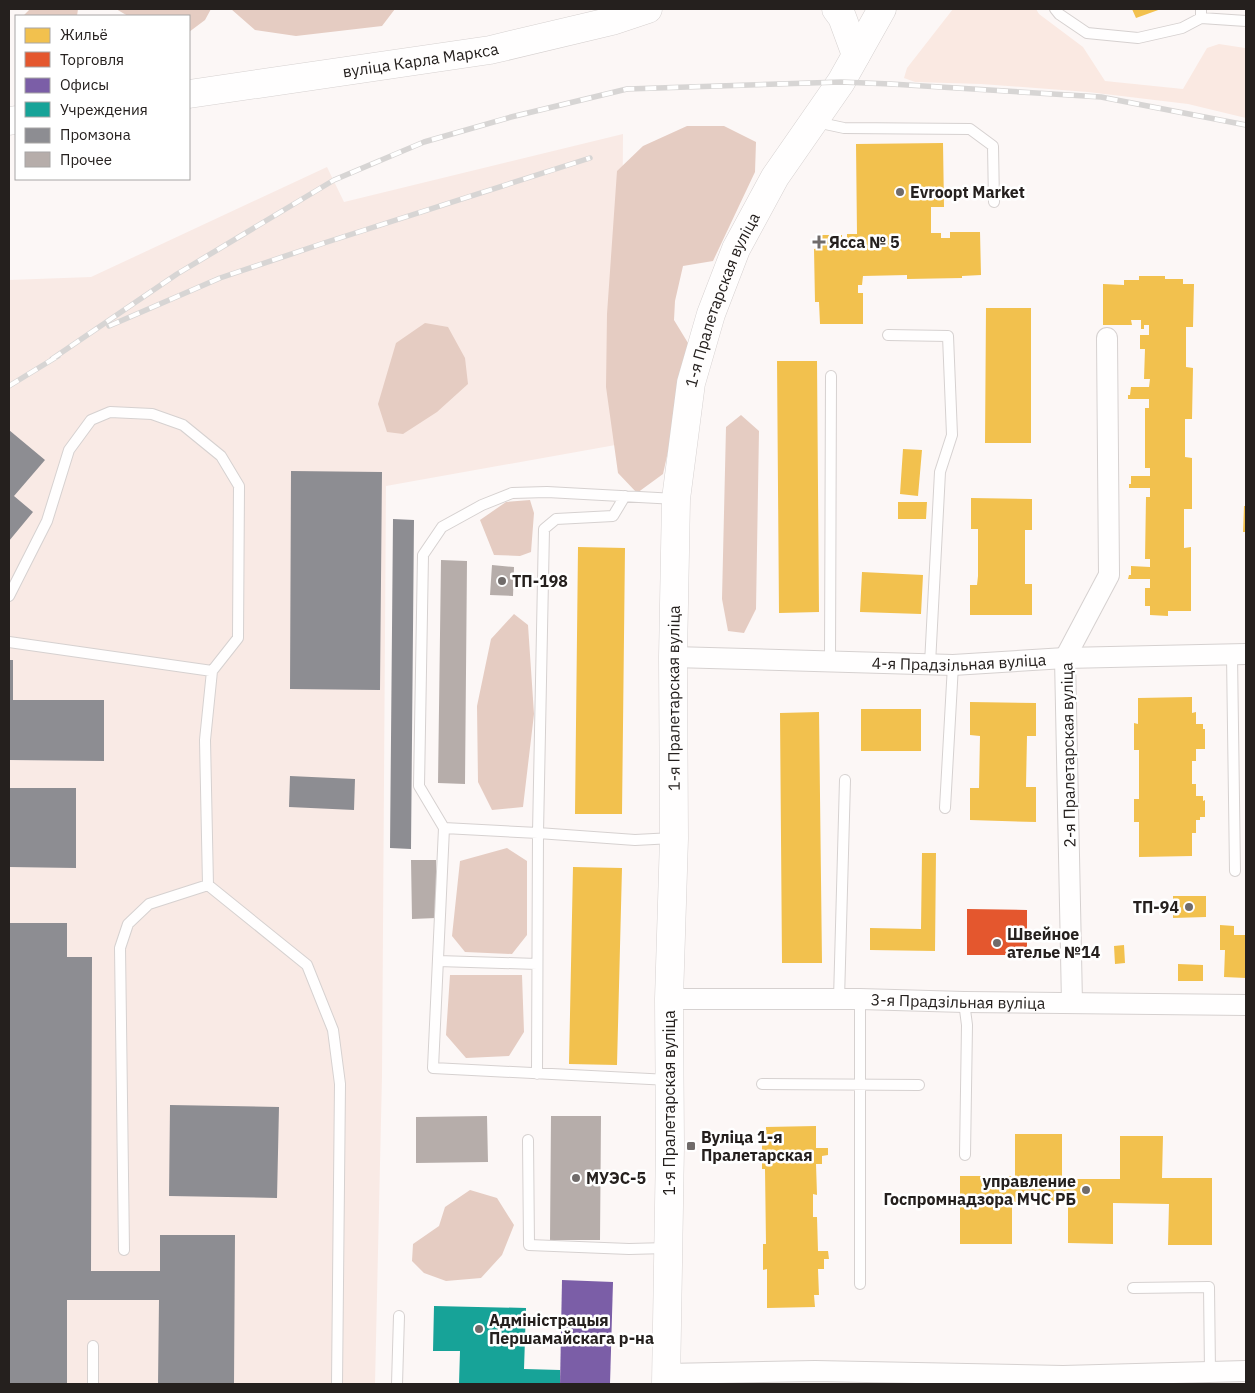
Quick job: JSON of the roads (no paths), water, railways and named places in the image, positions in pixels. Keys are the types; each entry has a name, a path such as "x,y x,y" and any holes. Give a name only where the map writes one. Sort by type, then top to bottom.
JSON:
{"main road":[{"name":"вуліца Карла Маркса","path":"190,94 490,50 612,22 648,9"},
{"path":"836,9 842,18 856,55"},
{"path":"856,55 882,9"},
{"name":"1-я Пралетарская вуліца","path":"666,1379 670,1080 669,999 674,838 673,657 676,499 692,383 711,314 736,249 775,177 812,121 841,82 856,55"}],"street":[{"name":"2-я Пралетарская вуліца","path":"1072,1003 1064,658 1109,575 1107,338"},
{"name":"4-я Прадзільная вуліца","path":"673,657 953,665 1064,658 1239,654"},
{"name":"3-я Прадзільная вуліца","path":"669,999 860,998 964,1002 1246,1005"},
{"path":"666,1379 1170,1379 1210,1372 1246,1371"}],"lane":[{"path":"1055,9 1059,14 1087,33 1138,38 1182,28 1201,13 1246,21"},
{"path":"812,121 844,128 970,129 993,146 994,202"},
{"path":"888,335 948,336 952,435 940,472 930,664"},
{"path":"830,662 831,376"},
{"path":"9,596 47,521 69,450 91,420 110,412 152,414 183,425 221,456 239,486 238,638 212,671 206,740 208,885"},
{"path":"670,1080 432,1068 444,828 419,786 423,555 442,528 482,505 512,493 547,492 676,499"},
{"path":"537,1074 538,833 544,528 556,519 613,516 624,496"},
{"path":"9,642 212,671"},
{"path":"1235,871 1239,654"},
{"path":"945,808 953,665"},
{"path":"839,998 845,780"},
{"path":"444,828 635,840 674,838"},
{"path":"124,1250 120,948 128,924 149,904 208,885"},
{"path":"208,885 307,965 334,1030 340,1084 337,1384"},
{"path":"438,961 538,964"},
{"path":"860,998 860,1284"},
{"path":"964,1002 966,1025 965,1155"},
{"path":"762,1084 919,1085"},
{"path":"528,1140 529,1245 629,1249 668,1248"},
{"path":"1133,1288 1208,1287 1210,1372"},
{"path":"397,1384 399,1316"},
{"path":"93,1346 93,1384"}],"railway":[{"path":"52,359 177,274 334,180 424,142 511,117 627,89 841,82 891,84 1101,97 1246,125"},
{"path":"109,326 220,278 590,158"},
{"path":"9,386 58,356"}],"place":[{"name":"Evroopt Market","path":"900,192"},
{"name":"Ясса № 5","path":"819,242"},
{"name":"ТП-198","path":"502,581"},
{"name":"ТП-94","path":"1189,907"},
{"name":"Швейное ателье №14","path":"997,943"},
{"name":"Вуліца 1-я Пралетарская","path":"691,1146"},
{"name":"МУЭС-5","path":"576,1178"},
{"name":"управление Госпромнадзора МЧС РБ","path":"1086,1190"},
{"name":"Адміністрацыя Першамайскага р-на","path":"479,1329"}]}
